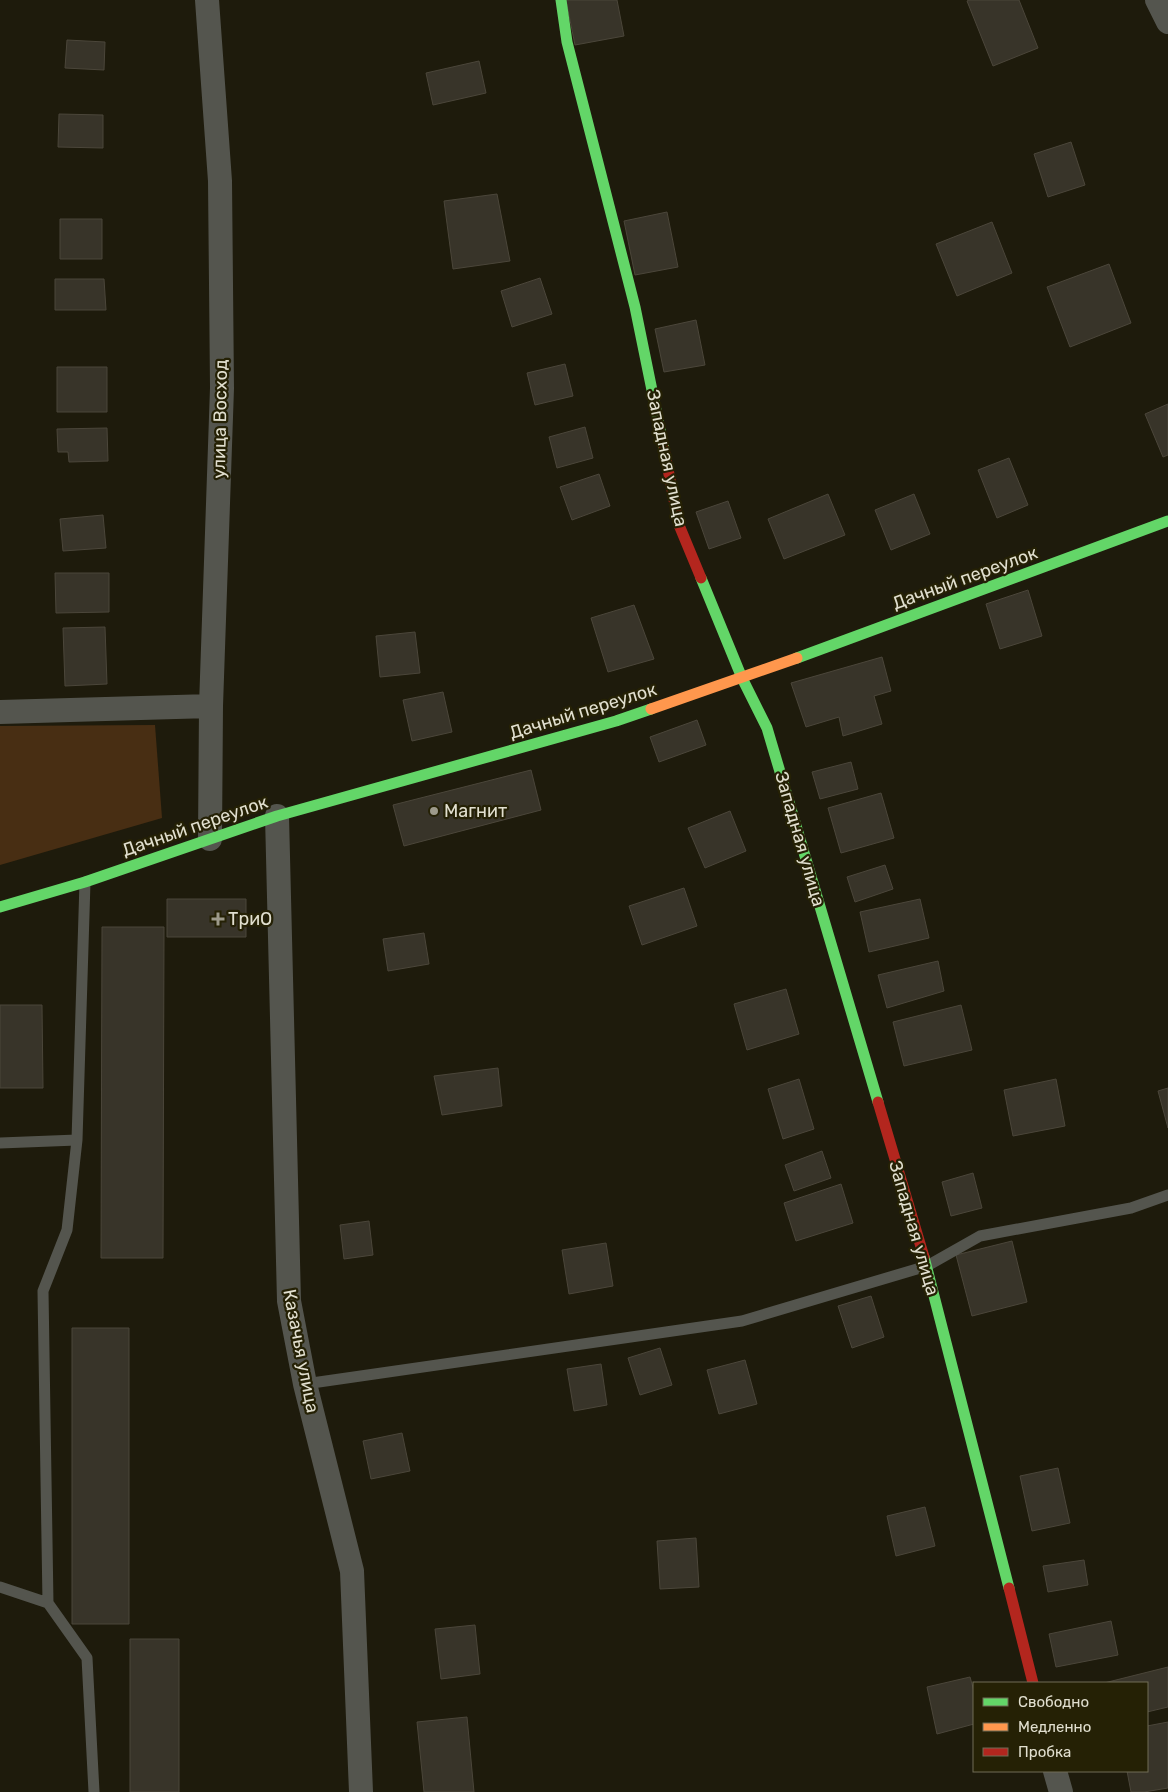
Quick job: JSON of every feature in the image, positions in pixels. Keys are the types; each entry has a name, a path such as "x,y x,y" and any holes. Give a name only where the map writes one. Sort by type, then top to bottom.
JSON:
{"street":[{"name":"улица Восход","path":"207,0 220,181 222,378 211,706 210,839"},
{"name":"Западная улица","path":"561,0 567,42 635,307 680,525 742,678 767,728 926,1266 1033,1682"},
{"path":"1156,0 1168,22"},
{"name":"Дачный переулок","path":"0,907 85,882 277,816 616,721 742,678 1168,521"},
{"path":"0,712 211,706"},
{"name":"Казачья улица","path":"277,816 289,1301 305,1384 352,1571 361,1792"},
{"path":"1056,1772 1061,1792"}],"lane":[{"path":"85,882 78,1140 67,1230 43,1291 48,1603 87,1658 94,1792"},
{"path":"0,1143 78,1140"},
{"path":"305,1384 742,1321 926,1266 980,1236 1132,1208 1168,1196"},
{"path":"0,1587 48,1603"}],"shaded area":[{"path":"155,725 162,818 0,865 0,726"}],"building":[{"path":"566,0 617,0 624,36 575,45"},
{"path":"1019,0 1038,48 993,66 967,1"},
{"path":"67,40 105,42 104,70 65,68"},
{"path":"479,61 486,93 433,105 426,73"},
{"path":"59,114 103,115 103,148 58,147"},
{"path":"1071,142 1085,185 1048,197 1034,154"},
{"path":"497,194 510,261 453,269 444,201"},
{"path":"667,212 678,267 635,275 624,221"},
{"path":"60,219 102,219 102,259 60,259"},
{"path":"992,222 1012,273 957,296 936,244"},
{"path":"1109,264 1131,323 1070,347 1047,287"},
{"path":"540,278 552,314 512,327 501,291"},
{"path":"55,279 104,279 106,310 55,310"},
{"path":"696,320 705,365 664,372 655,329"},
{"path":"565,364 573,396 535,405 527,373"},
{"path":"57,367 107,367 107,412 57,412"},
{"path":"1168,404 1168,455 1163,457 1145,414"},
{"path":"585,427 593,458 557,468 549,437"},
{"path":"107,428 108,461 69,462 68,452 58,452 57,429"},
{"path":"1009,458 1028,505 997,518 978,470"},
{"path":"599,474 610,506 572,520 560,487"},
{"path":"828,494 845,535 784,559 768,519"},
{"path":"914,494 930,534 891,550 875,510"},
{"path":"728,501 741,538 709,549 696,512"},
{"path":"103,515 106,548 63,551 60,519"},
{"path":"55,573 109,573 109,612 56,613"},
{"path":"1028,590 1042,636 1000,649 986,604"},
{"path":"634,605 654,659 608,672 591,618"},
{"path":"105,627 107,684 65,686 63,628"},
{"path":"415,632 420,673 380,677 376,636"},
{"path":"882,657 891,691 874,696 882,724 843,736 839,717 806,727 791,683"},
{"path":"443,692 452,732 412,741 403,700"},
{"path":"697,720 706,745 659,762 650,737"},
{"path":"851,762 858,789 820,799 812,772"},
{"path":"531,770 541,810 404,846 393,805"},
{"path":"881,793 894,838 841,853 828,808"},
{"path":"730,811 746,851 705,868 688,828"},
{"path":"885,865 893,889 855,902 847,877"},
{"path":"684,888 697,926 642,945 629,906"},
{"path":"167,899 246,899 246,937 167,937"},
{"path":"920,899 929,938 869,952 860,912"},
{"path":"102,927 164,927 163,1258 101,1258"},
{"path":"424,933 429,964 388,971 383,939"},
{"path":"938,961 944,991 887,1008 878,975"},
{"path":"786,989 799,1034 747,1050 734,1004"},
{"path":"0,1005 42,1005 43,1088 0,1088"},
{"path":"961,1005 972,1050 904,1066 893,1022"},
{"path":"498,1068 502,1106 442,1115 434,1076"},
{"path":"799,1079 814,1129 783,1139 768,1089"},
{"path":"1056,1079 1065,1126 1013,1136 1004,1090"},
{"path":"1168,1088 1168,1128 1158,1091"},
{"path":"822,1151 831,1178 794,1191 785,1165"},
{"path":"973,1173 982,1208 951,1216 942,1182"},
{"path":"841,1184 853,1223 796,1241 784,1203"},
{"path":"369,1221 373,1255 344,1259 340,1225"},
{"path":"1012,1241 1027,1302 972,1316 956,1255"},
{"path":"606,1243 613,1286 569,1294 562,1250"},
{"path":"871,1296 884,1337 852,1348 838,1306"},
{"path":"72,1328 129,1328 129,1624 72,1624"},
{"path":"660,1348 672,1385 640,1395 628,1358"},
{"path":"745,1360 757,1404 719,1414 707,1370"},
{"path":"601,1364 607,1405 574,1411 567,1369"},
{"path":"402,1433 410,1471 371,1479 363,1441"},
{"path":"1058,1468 1070,1523 1032,1531 1020,1476"},
{"path":"925,1507 935,1546 896,1556 887,1516"},
{"path":"696,1538 699,1587 660,1589 657,1541"},
{"path":"1084,1560 1088,1585 1048,1592 1043,1566"},
{"path":"1111,1621 1118,1655 1056,1667 1049,1634"},
{"path":"475,1625 480,1674 441,1679 435,1629"},
{"path":"130,1639 179,1639 179,1792 130,1792"},
{"path":"1168,1667 1168,1707 1148,1712 1148,1682 1108,1682"},
{"path":"970,1677 973,1688 973,1724 937,1734 927,1687"},
{"path":"467,1717 474,1792 424,1792 417,1722"},
{"path":"1168,1722 1168,1788 1131,1792 1127,1772 1148,1772 1148,1726"}],"traffic: fast":[{"path":"561,0 567,42 635,307 664,449"},
{"path":"797,658 1168,521"},
{"path":"701,578 742,678 767,728 878,1102"},
{"path":"0,907 85,882 277,816 616,721 651,709"},
{"path":"924,1257 1009,1588"}],"traffic: slow":[{"path":"651,709 797,658"}],"traffic: jam":[{"path":"664,449 679,525 701,578"},
{"path":"878,1102 924,1257"},
{"path":"1009,1588 1033,1682"}],"place":[{"name":"Магнит","path":"434,811"},
{"name":"ТриО","path":"218,919"}]}
